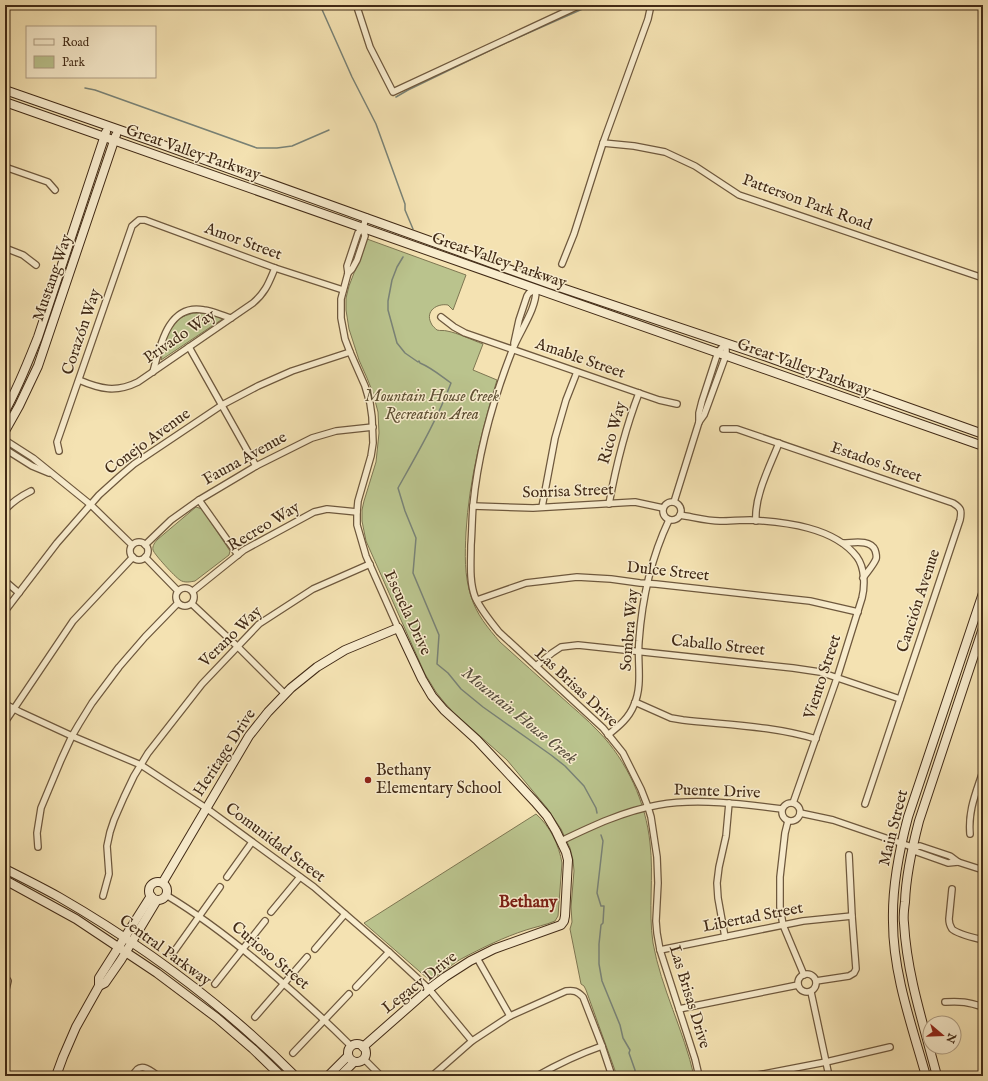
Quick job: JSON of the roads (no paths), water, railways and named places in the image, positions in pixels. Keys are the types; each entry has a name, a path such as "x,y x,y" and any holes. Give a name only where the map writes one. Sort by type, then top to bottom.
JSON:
{"street":[{"path":"357,5 370,48 393,92 580,5"},
{"path":"562,264 574,234 603,143 648,19 651,5"},
{"name":"Great Valley Parkway","path":"5,90 366,217 550,284 726,343 983,434"},
{"name":"Great Valley Parkway","path":"5,102 983,446"},
{"name":"Mustang Way","path":"5,411 25,370 38,337 108,126"},
{"name":"Mustang Way","path":"5,431 38,366 118,129"},
{"name":"Patterson Park Road","path":"603,143 634,146 665,152 694,166 739,195 983,278"},
{"path":"5,167 48,182 55,190"},
{"name":"Escuela Drive","path":"366,217 363,228 358,233 347,266 348,273 341,299 341,318 346,339 365,386 370,403 373,427 371,456 358,501 357,525 361,541 366,556 398,628 422,679 432,696 444,710 477,740 535,802 547,816 561,841 568,860 564,921"},
{"name":"Amor Street","path":"136,223 139,220 145,220 275,268 343,290"},
{"name":"Corazón Way","path":"59,451 57,442 132,226 136,223"},
{"path":"5,248 23,255 36,265"},
{"name":"Privado Way","path":"79,380 106,389 122,388 131,385 153,372 254,303 264,292 275,268"},
{"path":"536,289 539,286 550,284"},
{"name":"Las Brisas Drive","path":"536,289 527,296 519,320 513,349 492,409 482,451 473,506 470,568 472,586 475,596 487,618 499,632 603,728 623,753 641,789 648,807 657,857 658,883 656,921 660,950 695,1059 698,1076"},
{"path":"153,372 164,333 178,315 192,309 205,310 231,318"},
{"name":"Amable Street","path":"441,316 454,327 465,333 659,400 677,404"},
{"path":"674,502 699,422 699,413 702,401 726,343"},
{"path":"189,347 256,466"},
{"name":"Conejo Avenue","path":"5,611 58,543 91,505 134,464 222,405 258,386 292,372 350,352"},
{"path":"699,422 707,407 722,354"},
{"path":"542,507 555,438 566,400 577,372"},
{"name":"Rico Way","path":"609,504 623,439 639,393"},
{"name":"Fauna Avenue","path":"145,545 171,520 199,500 256,466 312,438 336,431 373,427"},
{"name":"Estados Street","path":"723,429 737,429 952,503 959,506 961,512"},
{"path":"5,440 33,458 91,505 132,545"},
{"path":"756,521 757,504 764,481 779,443"},
{"path":"5,449 32,466 54,476"},
{"path":"5,510 18,498 31,491"},
{"path":"199,500 238,555"},
{"name":"Sonrisa Street","path":"473,506 542,507 636,502 663,508"},
{"path":"668,502 674,502 680,507 680,515 675,520 666,519 663,515 664,505 668,502"},
{"name":"Recreo Way","path":"193,591 244,550 314,512 327,509 357,512"},
{"name":"Canción Avenue","path":"865,804 960,520 961,512"},
{"path":"680,515 718,521 756,521 789,524 820,532 843,543 868,544 873,547 876,552 876,558 863,578"},
{"name":"Sombra Way","path":"608,735 627,717 635,702 638,689 641,620 649,574 655,554 669,520"},
{"path":"137,542 145,545 148,552 143,559 138,560 132,557 130,550 132,545 137,542"},
{"name":"Viento Street","path":"793,803 837,678 858,612 864,587 863,572 858,558 843,543"},
{"path":"5,722 73,621 132,557"},
{"path":"145,557 178,591"},
{"name":"Verano Way","path":"103,896 109,874 107,846 114,820 124,797 134,776 148,753 202,684 259,624 313,589 370,564"},
{"name":"Dulce Street","path":"477,600 526,583 577,577 611,579 810,601 858,612"},
{"path":"5,581 19,593"},
{"path":"184,588 193,591 195,599 192,604 187,606 178,603 176,596 178,591 184,588"},
{"name":"Main Street","path":"926,1076 902,988 895,952 892,922 896,876 901,844 908,817 983,592"},
{"path":"38,847 37,833 41,808 72,736 92,703 119,667 145,637 178,603"},
{"path":"192,604 238,646 285,694"},
{"name":"Heritage Drive","path":"154,898 149,891 151,885 156,881 163,882 249,736 268,712 291,688 317,667 345,650 398,628"},
{"name":"Main Street","path":"937,1076 912,985 906,951 904,922 907,877 912,847 919,821 983,628"},
{"name":"Caballo Street","path":"536,666 561,647 578,645 820,672 900,699"},
{"path":"635,702 671,718 778,730 816,739"},
{"name":"Comunidad Street","path":"5,704 72,736 141,764 206,808 314,887 345,914 429,989 472,1041"},
{"path":"970,834 970,814 976,790 983,771"},
{"path":"976,790 983,793"},
{"name":"Puente Drive","path":"561,841 626,814 658,805 680,802 729,803 782,809"},
{"path":"724,937 717,883 726,836 729,803"},
{"path":"787,803 793,803 800,809 800,816 794,821 788,821 782,816 782,809 787,803"},
{"path":"800,813 833,820 901,844 912,847 920,846 950,856 958,862 983,870"},
{"path":"788,821 785,833 780,877 780,907 783,925 804,975"},
{"path":"227,877 252,842"},
{"path":"816,982 848,976 854,973 856,969 849,855"},
{"name":"Central Parkway","path":"5,869 59,898 128,941 163,965 223,1010 295,1076"},
{"path":"271,912 300,877"},
{"name":"Central Parkway","path":"5,880 76,918 157,973 217,1018 281,1076"},
{"path":"163,882 167,887 166,895"},
{"path":"173,953 220,887"},
{"path":"952,889 949,919 951,928 955,931 983,940"},
{"name":"Heritage Drive","path":"154,898 163,898 166,895"},
{"name":"Curioso Street","path":"166,895 199,916 242,949 325,1020 351,1046"},
{"name":"Heritage Drive","path":"56,1076 76,1027 99,986 100,978 122,950 154,898"},
{"path":"315,949 345,914"},
{"name":"Libertad Street","path":"660,950 803,921 852,916"},
{"path":"215,984 264,921"},
{"name":"Legacy Drive","path":"364,1047 429,989 446,977 494,949 561,926 564,921"},
{"path":"356,987 388,952"},
{"path":"255,1017 307,957"},
{"path":"477,958 510,1016"},
{"path":"804,975 813,976 816,982 816,986 811,992 808,993 803,992 798,985 799,979 804,975"},
{"path":"5,977 8,981 5,993"},
{"path":"679,1008 798,985"},
{"path":"432,1076 472,1041 510,1016 566,991 574,990 579,992 583,997 612,1076"},
{"path":"811,992 829,1076"},
{"path":"294,1053 349,994"},
{"path":"945,1002 959,1001 983,1007"},
{"path":"359,1044 364,1047 366,1052 364,1059 360,1062 351,1059 348,1051 351,1046 359,1044"},
{"path":"537,1076 557,1064 586,1051 602,1046"},
{"path":"753,1076 826,1062 890,1047"},
{"path":"328,1076 351,1059"},
{"path":"340,1076 351,1059"},
{"path":"364,1059 381,1076"},
{"path":"133,1076 137,1069 145,1067 158,1076"}],"waterway":[{"name":"Mountain House Creek","path":"320,5 352,77 376,124 405,204 405,210 413,229"},
{"path":"396,97 501,45 587,7 600,5"},
{"path":"85,88 95,90 257,148 292,146 329,130"},
{"name":"Mountain House Creek","path":"403,257 392,280 388,301 388,310 397,343 405,353 451,383 433,424 398,488 405,511 416,538 413,573 439,635 437,664 448,673 461,689 483,707 565,766 584,786 596,808 597,813"},
{"name":"Mountain House Creek","path":"601,835 603,841 597,893 601,906 604,906 603,923 601,925 599,944 599,964 602,981 620,1025 623,1038 630,1050 629,1053 635,1070 635,1076"}],"place":[{"name":"Bethany Elementary School","path":"368,780"}],"district":[{"name":"Bethany","path":"528,902"}],"park label":[{"name":"Mountain House Creek Recreation Area","path":"432,406"}]}
